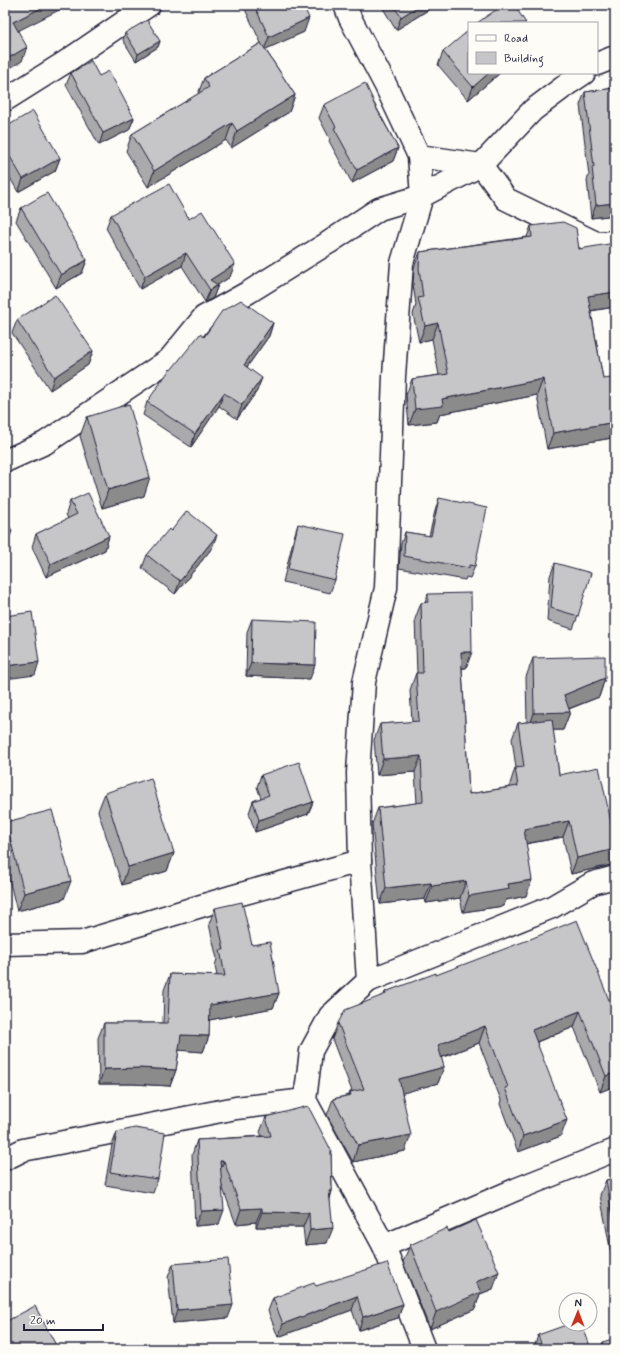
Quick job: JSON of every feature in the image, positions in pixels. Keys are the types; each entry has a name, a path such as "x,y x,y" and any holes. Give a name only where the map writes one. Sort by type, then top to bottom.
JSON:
{"street":[{"path":"5,100 67,61 149,5"},
{"path":"345,5 350,18 386,86 419,156 422,196 402,263 394,376 386,588 364,682 358,773 360,861 368,981"},
{"path":"598,64 615,57"},
{"path":"5,461 45,443 169,360 204,317 249,292 379,209 422,196 481,165 533,110 582,74"},
{"path":"419,156 481,165 506,199 596,243 615,242"},
{"path":"5,944 82,942 234,896 360,861"},
{"path":"424,1349 384,1246 305,1100 311,1051 330,1016 368,981 552,907 593,883 615,877"},
{"path":"5,1159 23,1150 236,1108 305,1100"},
{"path":"384,1246 517,1189 615,1150"}],"building":[{"path":"5,5 47,5 13,22 27,47 5,60"},
{"path":"254,5 303,5 309,18 269,37"},
{"path":"393,5 420,5 401,17"},
{"path":"503,5 514,5 525,22 478,22"},
{"path":"147,20 160,41 138,54 125,33"},
{"path":"468,31 468,74 488,74 473,87 443,52"},
{"path":"261,43 295,95 237,131 232,123 154,171 132,134 209,87 204,78"},
{"path":"91,61 99,76 109,71 134,118 103,133 71,73"},
{"path":"365,83 373,102 398,148 357,170 334,128 336,127 324,105"},
{"path":"615,88 615,203 596,205 592,167 594,167 585,92"},
{"path":"33,111 60,158 23,179 5,148 5,117 9,125"},
{"path":"169,184 189,219 202,211 235,264 210,280 218,285 210,290 186,253 145,276 111,215"},
{"path":"47,193 87,260 61,275 21,208"},
{"path":"563,222 576,228 579,249 615,243 615,292 588,296 603,379 611,378 615,404 615,422 553,433 543,379 442,399 443,406 415,409 412,379 448,374 438,323 425,326 418,298 423,297 419,268 420,252 532,237 531,226"},
{"path":"55,295 93,351 54,377 17,320"},
{"path":"241,300 273,323 244,365 262,378 242,405 224,393 195,434 147,402 170,369 171,370 200,334 204,337 222,311"},
{"path":"129,404 150,477 108,490 87,417"},
{"path":"88,493 109,536 51,564 36,534 77,514 70,501"},
{"path":"439,498 487,508 475,566 469,565 469,568 404,556 405,532 431,536"},
{"path":"187,511 217,535 180,581 147,555 169,529 171,531"},
{"path":"5,517 12,531 5,534"},
{"path":"298,524 345,534 335,580 288,569"},
{"path":"555,563 591,573 578,616 551,608"},
{"path":"471,593 472,652 461,652 469,794 518,786 515,768 524,767 518,723 552,719 559,775 599,767 615,840 615,849 577,858 569,821 524,829 532,880 508,884 509,889 469,896 466,881 432,886 431,883 386,888 378,808 423,802 421,756 383,759 380,724 419,721 416,673 423,673 421,603 428,602 428,594"},
{"path":"32,612 39,662 5,666 5,616"},
{"path":"252,619 316,622 315,665 251,663"},
{"path":"605,656 605,678 564,695 570,712 534,713 533,658"},
{"path":"299,762 313,802 259,820 253,801 269,795 261,775"},
{"path":"151,778 174,853 128,867 105,793"},
{"path":"52,810 71,881 24,893 6,822"},
{"path":"242,902 252,945 270,942 279,993 210,1005 209,1036 181,1035 176,1070 139,1068 104,1069 104,1023 168,1023 170,974 225,976 220,950 224,950 215,908"},
{"path":"577,920 615,1015 615,1072 606,1076 580,1011 532,1030 567,1120 523,1136 505,1088 508,1087 485,1026 438,1045 444,1067 399,1079 411,1135 358,1145 333,1099 351,1095 350,1092 364,1089 338,1023 345,1010 386,994 385,992 436,973 436,975"},
{"path":"308,1106 332,1152 332,1191 329,1191 333,1228 310,1230 309,1213 262,1212 262,1208 241,1209 224,1161 220,1161 224,1210 201,1211 197,1140 271,1136 266,1117"},
{"path":"135,1128 165,1133 158,1179 110,1172 117,1132"},
{"path":"615,1178 615,1230 606,1180"},
{"path":"476,1220 499,1272 476,1282 481,1292 436,1312 410,1245 447,1228 449,1232"},
{"path":"228,1259 233,1305 177,1310 173,1264"},
{"path":"387,1263 403,1304 363,1317 357,1296 283,1324 273,1298 314,1283 316,1286"},
{"path":"35,1306 58,1349 5,1349 5,1322"},
{"path":"558,1328 558,1332 585,1332 591,1349 543,1349 538,1335"},
{"path":"615,1338 615,1349 605,1349 603,1342"}]}
